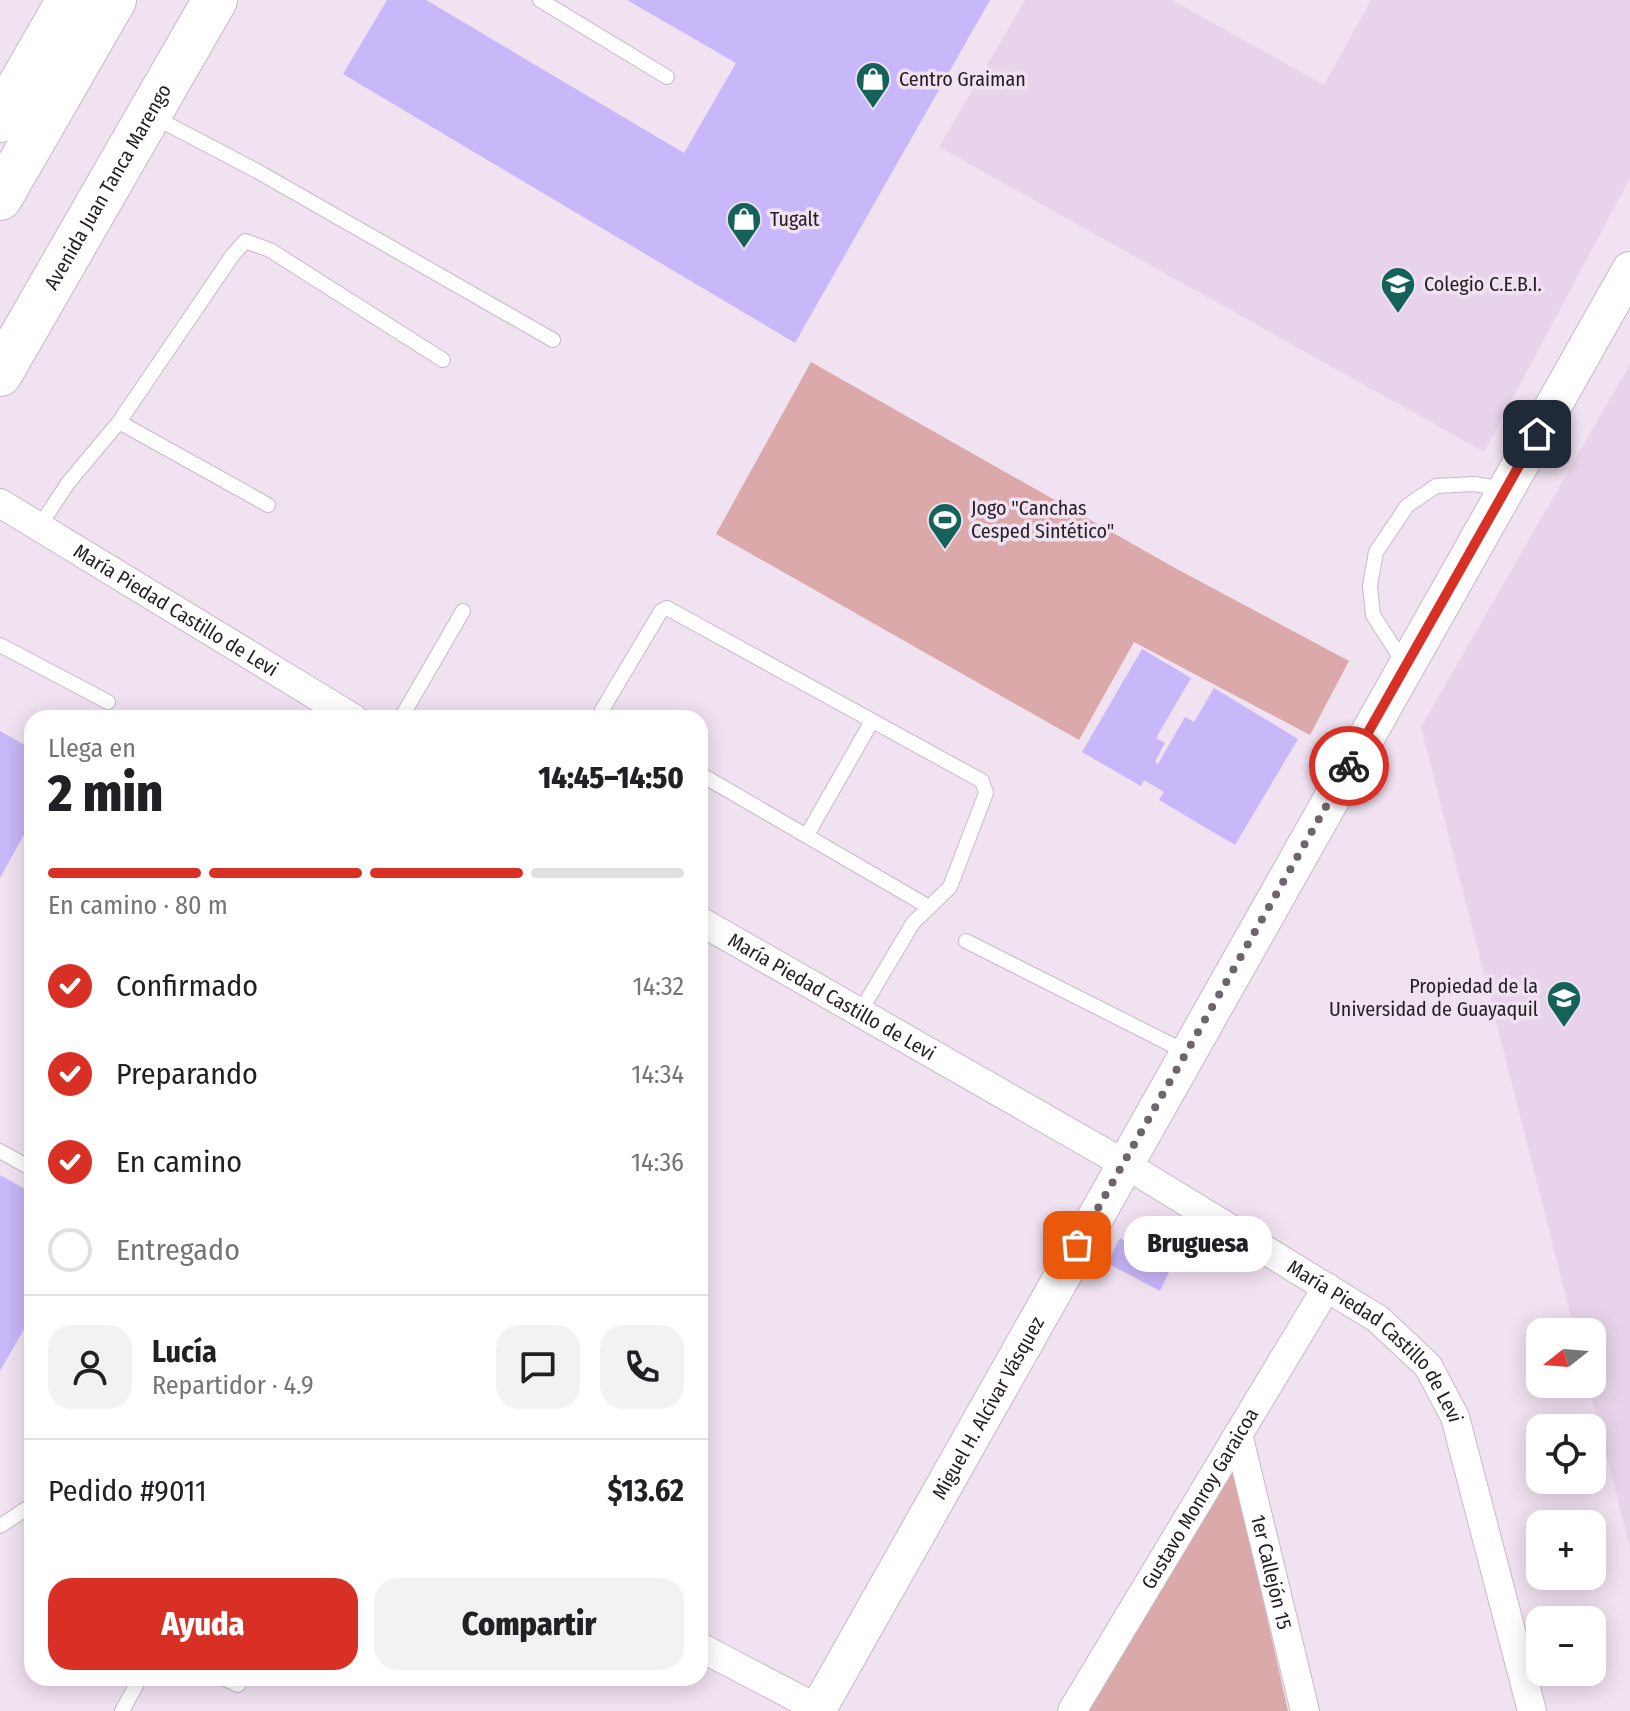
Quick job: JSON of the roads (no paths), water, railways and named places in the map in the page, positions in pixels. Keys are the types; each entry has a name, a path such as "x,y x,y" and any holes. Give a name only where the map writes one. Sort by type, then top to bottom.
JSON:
{"main road":[{"path":"22,81 52,0"},
{"path":"0,120 69,0"},
{"path":"0,198 114,0"},
{"name":"Avenida Juan Tanca Marengo","path":"0,374 215,0"}],"street":[{"name":"Miguel H. Alcívar Vásquez","path":"819,1710 1123,1163 1630,270"},
{"name":"María Piedad Castillo de Levi","path":"0,503 340,710"},
{"name":"María Piedad Castillo de Levi","path":"708,926 1123,1163 1391,1328 1418,1353 1449,1402 1532,1711"},
{"name":"Gustavo Monroy Garaicoa","path":"1072,1711 1327,1287"},
{"name":"1er Callejón 15","path":"1238,1434 1305,1711"},
{"path":"708,1651 819,1710"}],"lane":[{"path":"540,0 667,77"},
{"path":"150,115 257,171 553,340"},
{"path":"39,527 68,483 119,422 245,241 270,250 443,360"},
{"path":"119,422 268,505"},
{"path":"1406,666 1373,615 1370,586 1376,552 1407,506 1436,486 1474,484 1506,489"},
{"path":"602,710 661,611 667,608 982,781 986,793 950,887 913,923 860,1012"},
{"path":"406,710 463,611"},
{"path":"0,645 108,702"},
{"path":"807,835 872,721"},
{"path":"708,779 929,907"},
{"path":"966,941 1186,1052"},
{"path":"0,1151 24,1164"},
{"path":"0,1526 24,1510"},
{"path":"122,1711 136,1686"}],"place":[{"name":"Centro Graiman","path":"873,110"},
{"name":"Tugalt","path":"744,250"},
{"name":"Colegio C.E.B.I.","path":"1398,315"},
{"name":"Jogo \"Canchas Cesped Sintético\"","path":"945,551"},
{"name":"Propiedad de la Universidad de Guayaquil","path":"1564,1029"},
{"name":"Bruguesa","path":"1077,1245"}]}
